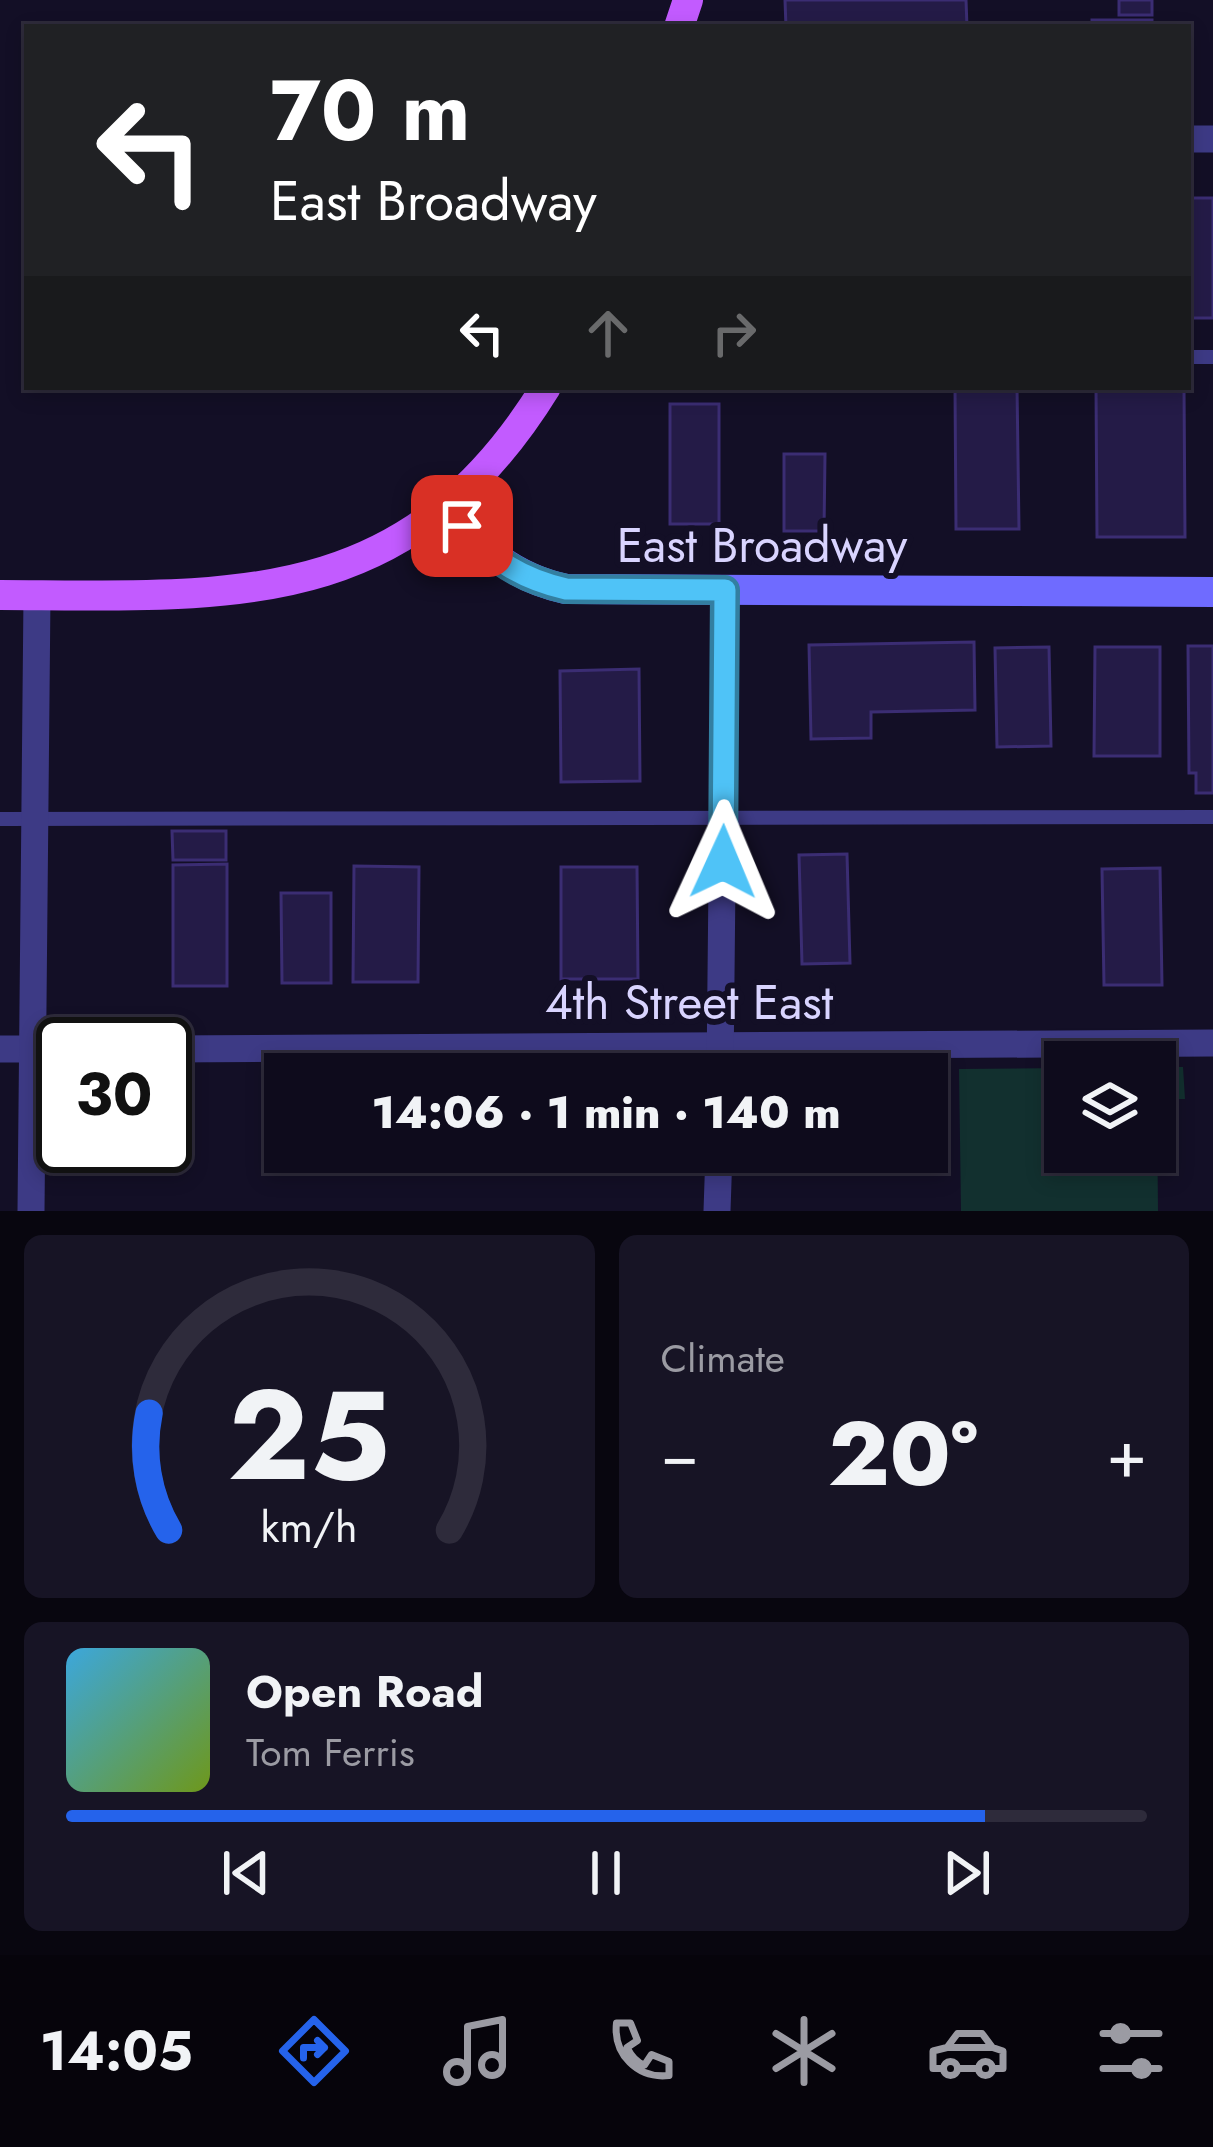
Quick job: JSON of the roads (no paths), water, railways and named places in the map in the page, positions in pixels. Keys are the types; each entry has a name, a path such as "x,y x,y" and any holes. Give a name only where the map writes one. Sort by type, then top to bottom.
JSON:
{"main road":[{"path":"0,595 184,596 274,586 321,574 368,554 446,506 508,442 544,390"},
{"name":"East Broadway","path":"446,506 499,562 542,584 566,589 1213,592"}],"street":[{"path":"721,1053 725,590"},
{"path":"32,1211 37,596"},
{"name":"4th Street East","path":"924,1053 1213,1043"},
{"path":"0,1049 36,1049"},
{"name":"4th Street East","path":"192,1050 367,1053"},
{"path":"717,1211 718,1173"}],"lane":[{"path":"0,819 1213,817"}]}
